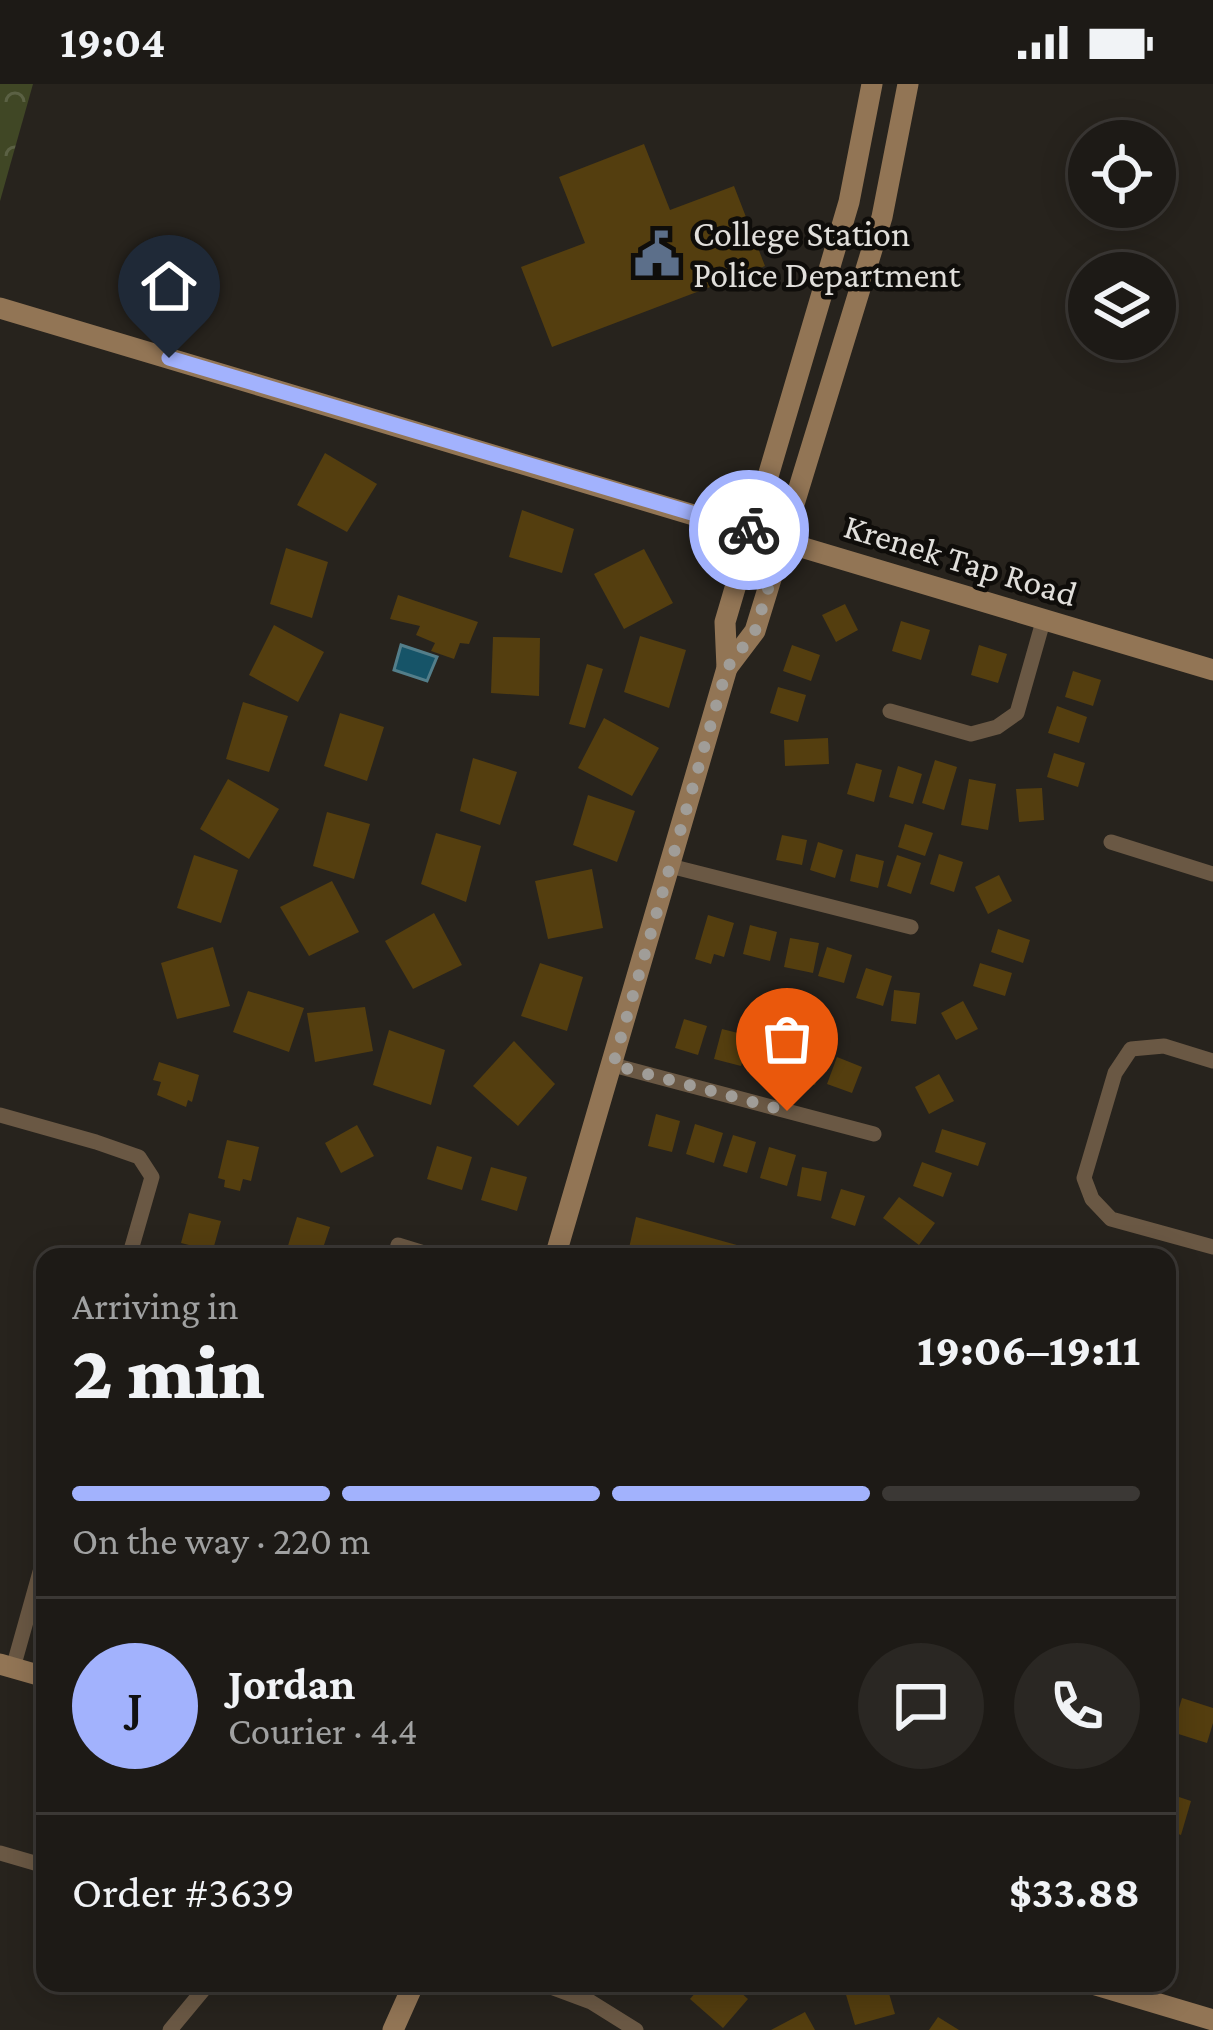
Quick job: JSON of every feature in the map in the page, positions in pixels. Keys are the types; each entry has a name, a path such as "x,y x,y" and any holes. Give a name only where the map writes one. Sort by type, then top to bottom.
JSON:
{"street":[{"path":"557,1248 727,668 724,622 850,202 872,84"},
{"path":"727,668 755,631 882,217 908,84"},
{"name":"Krenek Tap Road","path":"0,308 1213,670"},
{"path":"890,711 971,734 997,728 1017,713 1044,618"},
{"path":"1112,842 1213,874"},
{"path":"670,866 911,927"},
{"path":"1213,1061 1164,1046 1131,1049 1115,1073 1084,1178 1093,1199 1112,1219 1213,1247"},
{"path":"613,1065 874,1134"},
{"path":"0,1115 139,1157 152,1178 132,1248"},
{"path":"36,1580 6,1666 36,1674"},
{"path":"0,1853 36,1863"},
{"path":"170,2030 202,1992"},
{"path":"393,2030 410,1992"},
{"path":"564,1992 591,2002 636,2030"},
{"path":"1119,1992 1213,2020"}],"green space":[{"path":"0,84 33,84 0,201"}],"water":[{"path":"401,645 437,657 427,681 394,670"}],"building":[{"name":"College Station Police Department","path":"644,144 670,210 734,186 765,266 552,347 521,267 585,243 559,177"},
{"path":"325,453 377,484 347,532 297,505"},
{"path":"522,510 574,529 562,573 509,557"},
{"path":"286,548 328,562 312,618 270,604"},
{"path":"644,549 673,603 624,629 594,574"},
{"path":"398,595 478,622 469,644 460,643 454,659 431,651 435,643 416,635 420,626 390,619"},
{"path":"845,604 858,630 836,642 822,615"},
{"path":"901,621 930,630 921,660 892,651"},
{"path":"274,625 324,652 298,702 249,675"},
{"path":"640,636 686,650 669,708 624,692"},
{"path":"493,637 540,638 539,696 491,693"},
{"path":"792,645 820,655 811,681 783,671"},
{"path":"979,645 1007,654 998,683 971,675"},
{"path":"587,664 603,669 585,728 569,724"},
{"path":"1073,671 1101,680 1093,706 1065,697"},
{"path":"778,687 806,695 798,722 770,713"},
{"path":"243,702 288,716 269,772 226,759"},
{"path":"1057,706 1087,717 1079,743 1048,733"},
{"path":"340,713 384,727 367,781 324,766"},
{"path":"604,718 659,748 632,796 578,768"},
{"path":"828,738 829,764 785,766 784,740"},
{"path":"1054,753 1085,763 1078,787 1047,777"},
{"path":"473,758 517,772 500,825 460,811"},
{"path":"935,760 957,767 944,810 922,803"},
{"path":"856,763 882,770 874,802 847,794"},
{"path":"898,766 922,774 913,804 889,797"},
{"path":"228,779 279,809 249,859 200,829"},
{"path":"969,779 996,784 988,830 961,825"},
{"path":"1042,788 1044,820 1019,822 1016,789"},
{"path":"588,795 635,811 617,862 573,845"},
{"path":"327,812 370,824 354,879 313,866"},
{"path":"905,824 933,833 925,856 898,847"},
{"path":"436,833 481,846 466,902 421,884"},
{"path":"782,835 807,840 802,865 776,860"},
{"path":"818,842 843,850 835,878 810,870"},
{"path":"856,854 884,861 878,888 850,881"},
{"path":"939,854 963,862 954,892 930,884"},
{"path":"194,855 238,870 221,923 177,908"},
{"path":"897,855 921,863 911,894 887,886"},
{"path":"592,869 603,928 548,939 535,881"},
{"path":"999,875 1012,901 988,914 975,887"},
{"path":"332,881 359,932 309,956 280,907"},
{"path":"434,913 462,965 413,989 385,941"},
{"path":"708,915 734,923 724,957 714,954 711,964 695,959"},
{"path":"750,925 777,932 770,961 743,954"},
{"path":"998,929 1030,940 1023,963 991,952"},
{"path":"790,938 819,943 813,973 784,967"},
{"path":"213,947 230,1006 177,1019 161,963"},
{"path":"827,947 852,955 844,983 818,976"},
{"path":"540,963 583,977 567,1031 521,1016"},
{"path":"980,963 1012,973 1005,996 973,986"},
{"path":"866,968 892,976 883,1006 856,998"},
{"path":"894,990 920,993 916,1024 891,1021"},
{"path":"248,991 304,1008 289,1052 233,1032"},
{"path":"963,1001 978,1029 956,1040 941,1013"},
{"path":"365,1007 373,1051 315,1062 307,1013"},
{"path":"684,1019 707,1026 698,1055 675,1048"},
{"path":"763,1023 787,1030 773,1076 750,1069"},
{"path":"722,1029 750,1036 741,1066 714,1059"},
{"path":"389,1030 445,1050 431,1105 373,1085"},
{"path":"804,1036 828,1043 815,1085 791,1078"},
{"path":"514,1041 555,1084 518,1126 473,1086"},
{"path":"837,1057 862,1067 852,1093 827,1084"},
{"path":"159,1062 199,1075 192,1102 188,1100 186,1107 157,1095 161,1082 153,1080"},
{"path":"939,1074 954,1101 929,1114 915,1087"},
{"path":"656,1114 680,1121 672,1152 648,1146"},
{"path":"695,1124 723,1133 714,1163 686,1154"},
{"path":"357,1125 374,1156 341,1173 325,1143"},
{"path":"942,1129 986,1143 978,1166 935,1152"},
{"path":"733,1135 756,1142 747,1173 723,1166"},
{"path":"227,1140 259,1147 251,1181 243,1179 240,1191 224,1187 225,1180 218,1178"},
{"path":"437,1146 472,1157 462,1190 427,1179"},
{"path":"769,1147 796,1155 787,1186 760,1178"},
{"path":"922,1162 952,1173 943,1197 913,1186"},
{"path":"491,1167 527,1177 517,1211 481,1200"},
{"path":"802,1167 827,1172 821,1201 797,1196"},
{"path":"841,1189 865,1196 855,1226 831,1218"},
{"path":"899,1197 935,1223 919,1245 883,1218"},
{"path":"189,1213 221,1221 214,1248 188,1248 181,1243"},
{"path":"297,1217 330,1227 323,1248 287,1248"},
{"path":"636,1217 744,1247 744,1248 629,1248"},
{"path":"1182,1698 1213,1708 1207,1743 1176,1733"},
{"path":"1176,1796 1191,1801 1181,1835 1176,1833"},
{"path":"696,1992 740,1992 748,1999 723,2028 690,1999"},
{"path":"845,1992 889,1992 895,2014 855,2025"},
{"path":"805,2012 815,2030 771,2030"},
{"path":"938,2017 959,2030 929,2030"}],"way so far":[{"path":"749,530 783,540 755,631 727,668 613,1065 787,1111"}],"place":[{"name":"College Station Police Department","path":"657,254"}],"route":[{"path":"169,358 749,530"}]}
